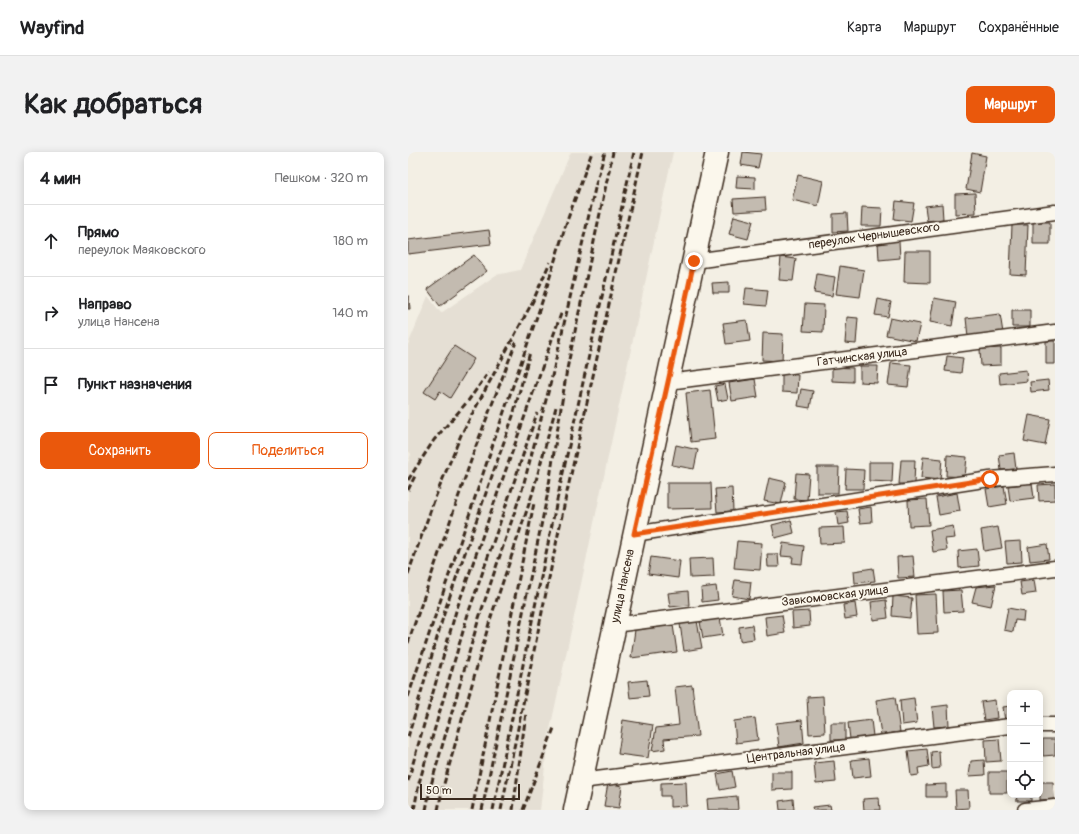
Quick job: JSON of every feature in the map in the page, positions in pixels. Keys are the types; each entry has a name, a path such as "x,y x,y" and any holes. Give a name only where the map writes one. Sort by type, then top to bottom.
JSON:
{"main road":[{"name":"улица Нансена","path":"575,810 717,152"}],"street":[{"name":"переулок Чернышевского","path":"694,261 1055,212"},
{"name":"Гатчинская улица","path":"668,382 1055,332"},
{"path":"634,534 990,479 1055,474"},
{"name":"Завкомовская улица","path":"614,625 1055,568"},
{"path":"1043,725 1055,726"},
{"name":"Центральная улица","path":"581,781 1007,726"},
{"path":"1025,810 1055,807"}],"shaded area":[{"path":"571,152 673,152 548,739 540,810 408,810 408,463 411,454 408,450 408,345 428,296 441,313 496,275 520,270"}],"building":[{"path":"743,152 761,154 758,168 741,165"},
{"path":"972,153 986,156 980,192 966,189"},
{"path":"798,175 823,181 818,206 792,200"},
{"path":"737,176 755,177 755,189 736,188"},
{"path":"975,193 976,213 955,214 955,194"},
{"path":"765,197 766,210 734,212 733,199"},
{"path":"896,201 914,203 911,221 894,219"},
{"path":"942,204 943,219 927,221 925,206"},
{"path":"862,207 882,208 881,226 861,226"},
{"path":"847,213 848,231 833,232 833,214"},
{"path":"734,216 753,221 748,239 729,234"},
{"path":"1033,222 1050,222 1050,244 1033,244"},
{"path":"1012,225 1028,225 1026,275 1010,274"},
{"path":"489,230 491,244 408,254 408,240"},
{"path":"899,241 900,258 879,260 878,242"},
{"path":"905,251 930,251 930,283 904,282"},
{"path":"474,255 487,271 440,306 427,289"},
{"path":"781,257 796,259 793,281 779,280"},
{"path":"840,266 864,270 860,297 836,294"},
{"path":"817,274 835,277 832,296 814,293"},
{"path":"729,282 729,293 713,293 712,283"},
{"path":"746,288 768,290 766,306 744,304"},
{"path":"409,296 410,309 408,309"},
{"path":"934,298 956,302 952,326 930,322"},
{"path":"878,299 891,302 888,317 875,315"},
{"path":"805,304 824,305 823,332 803,331"},
{"path":"1012,310 1030,310 1030,327 1012,327"},
{"path":"1000,314 1003,333 968,337 966,318"},
{"path":"847,317 858,318 856,344 845,343"},
{"path":"890,318 920,324 916,341 886,335"},
{"path":"747,320 750,341 726,344 723,323"},
{"path":"763,333 783,334 782,361 762,360"},
{"path":"1046,341 1055,341 1055,364 1046,364"},
{"path":"454,346 474,359 450,398 440,391 435,399 424,392"},
{"path":"1001,348 1001,365 981,366 980,349"},
{"path":"947,356 963,358 961,373 945,371"},
{"path":"891,363 911,365 908,387 888,385"},
{"path":"860,366 878,366 877,383 860,382"},
{"path":"832,367 853,368 853,382 832,381"},
{"path":"1026,370 1027,381 1000,384 999,373"},
{"path":"782,374 798,375 797,393 782,392"},
{"path":"755,379 758,397 732,401 729,383"},
{"path":"1048,380 1049,390 1031,392 1030,382"},
{"path":"725,384 728,399 718,401 715,386"},
{"path":"801,389 813,391 810,408 798,406"},
{"path":"710,390 715,439 691,442 686,393"},
{"path":"1029,415 1050,419 1045,445 1024,441"},
{"path":"676,445 698,450 694,469 672,465"},
{"path":"1014,453 1016,469 1001,470 999,455"},
{"path":"947,455 967,457 965,477 946,476"},
{"path":"923,457 942,459 940,480 921,478"},
{"path":"901,460 915,460 914,484 899,484"},
{"path":"869,462 893,462 892,482 869,481"},
{"path":"817,467 839,467 838,493 817,493"},
{"path":"846,469 864,470 863,489 845,489"},
{"path":"796,473 809,474 807,500 794,499"},
{"path":"769,478 786,482 781,504 764,501"},
{"path":"667,483 711,483 712,508 667,509"},
{"path":"1032,483 1034,498 1010,501 1008,486"},
{"path":"1055,484 1055,500 1039,501 1038,485"},
{"path":"1004,486 1007,504 989,507 986,489"},
{"path":"732,488 733,511 717,512 715,489"},
{"path":"957,493 960,511 939,515 936,497"},
{"path":"927,499 929,525 909,526 908,500"},
{"path":"871,507 872,522 860,523 858,509"},
{"path":"847,511 849,523 838,525 836,512"},
{"path":"791,520 794,533 775,538 772,525"},
{"path":"953,526 955,538 945,539 947,550 933,552 930,530"},
{"path":"844,527 845,543 820,544 819,528"},
{"path":"998,527 1002,548 984,551 981,530"},
{"path":"737,541 762,543 760,570 734,568"},
{"path":"1021,541 1022,562 1007,563 1005,542"},
{"path":"783,543 804,546 802,564 792,563 793,557 781,556"},
{"path":"1047,544 1049,559 1030,561 1028,547"},
{"path":"977,549 979,566 959,568 958,551"},
{"path":"767,554 778,554 779,567 768,567"},
{"path":"913,556 915,577 898,578 897,557"},
{"path":"651,557 680,561 678,578 648,574"},
{"path":"713,558 714,577 690,578 689,559"},
{"path":"873,568 875,581 855,583 854,571"},
{"path":"735,580 751,582 749,599 732,596"},
{"path":"1034,580 1036,593 1022,595 1020,582"},
{"path":"996,585 991,606 972,602 976,587"},
{"path":"716,586 718,600 702,602 701,588"},
{"path":"961,590 963,611 944,612 943,591"},
{"path":"688,591 689,605 670,607 668,593"},
{"path":"936,594 938,633 917,634 915,595"},
{"path":"893,596 912,598 910,618 892,616"},
{"path":"886,600 888,618 873,620 871,602"},
{"path":"855,603 857,617 845,619 843,605"},
{"path":"1008,608 1024,611 1023,621 1015,620 1013,632 1004,630"},
{"path":"809,611 810,626 793,628 792,612"},
{"path":"782,615 785,633 767,636 765,617"},
{"path":"720,618 723,635 703,638 700,622"},
{"path":"697,621 702,648 684,651 680,624"},
{"path":"673,625 677,652 631,658 635,630"},
{"path":"752,625 754,639 740,641 739,627"},
{"path":"647,680 649,696 630,698 628,682"},
{"path":"692,685 698,736 664,739 665,749 652,751 656,728 679,725 675,687"},
{"path":"823,696 825,733 809,734 807,697"},
{"path":"895,697 900,732 881,735 876,700"},
{"path":"914,698 917,723 902,725 900,700"},
{"path":"995,700 997,718 984,720 981,702"},
{"path":"948,705 949,726 934,727 932,707"},
{"path":"1007,706 1007,721 1005,721 1003,707"},
{"path":"755,718 758,740 736,743 734,721"},
{"path":"623,720 653,725 648,758 618,754"},
{"path":"802,720 804,743 779,747 776,723"},
{"path":"871,720 873,736 850,739 848,723"},
{"path":"831,723 845,723 845,740 831,740"},
{"path":"999,739 1001,761 986,762 985,740"},
{"path":"1043,739 1055,739 1055,755 1043,756"},
{"path":"927,749 929,766 918,768 919,775 911,776 908,751"},
{"path":"939,751 940,768 932,769 931,752"},
{"path":"869,758 871,776 853,778 851,760"},
{"path":"984,760 985,775 969,776 971,761"},
{"path":"834,761 836,782 816,784 814,763"},
{"path":"732,771 735,787 720,790 717,774"},
{"path":"772,772 792,772 792,789 772,790"},
{"path":"989,772 1007,772 1007,793 989,793"},
{"path":"686,782 687,806 670,807 670,796 661,796 661,783"},
{"path":"1043,782 1053,782 1054,799 1040,800 1040,798 1043,798"},
{"path":"608,783 622,786 619,808 604,806"},
{"path":"946,784 946,797 926,797 926,785"},
{"path":"955,790 968,790 969,808 956,809"},
{"path":"737,796 738,810 708,810 707,799"},
{"path":"879,798 880,810 864,810 863,799"},
{"path":"1016,798 1031,798 1031,801 1017,801"},
{"path":"793,799 794,810 780,810 779,801"},
{"path":"830,805 831,810 813,810 812,807"}],"railway":[{"path":"408,697 544,296 567,221 592,152"},
{"path":"426,810 431,785 479,618 522,490 550,385 596,184 605,152"},
{"path":"482,810 547,497 567,369 613,152"},
{"path":"493,810 557,500 634,152"},
{"path":"501,810 565,501 643,152"},
{"path":"408,574 435,498 461,435 533,301 550,262"},
{"path":"408,781 456,611 562,311"},
{"path":"408,643 476,446 516,342"},
{"path":"408,737 446,607 513,416 530,352"},
{"path":"408,480 434,440 468,401 489,372"},
{"path":"438,810 490,620 532,495 556,407"},
{"path":"414,810 419,783 468,614 537,413"},
{"path":"408,490 415,476"},
{"path":"472,810 534,503"},
{"path":"513,810 526,713"},
{"path":"523,810 554,728"}],"route":[{"path":"694,261 634,534 990,479"}]}
